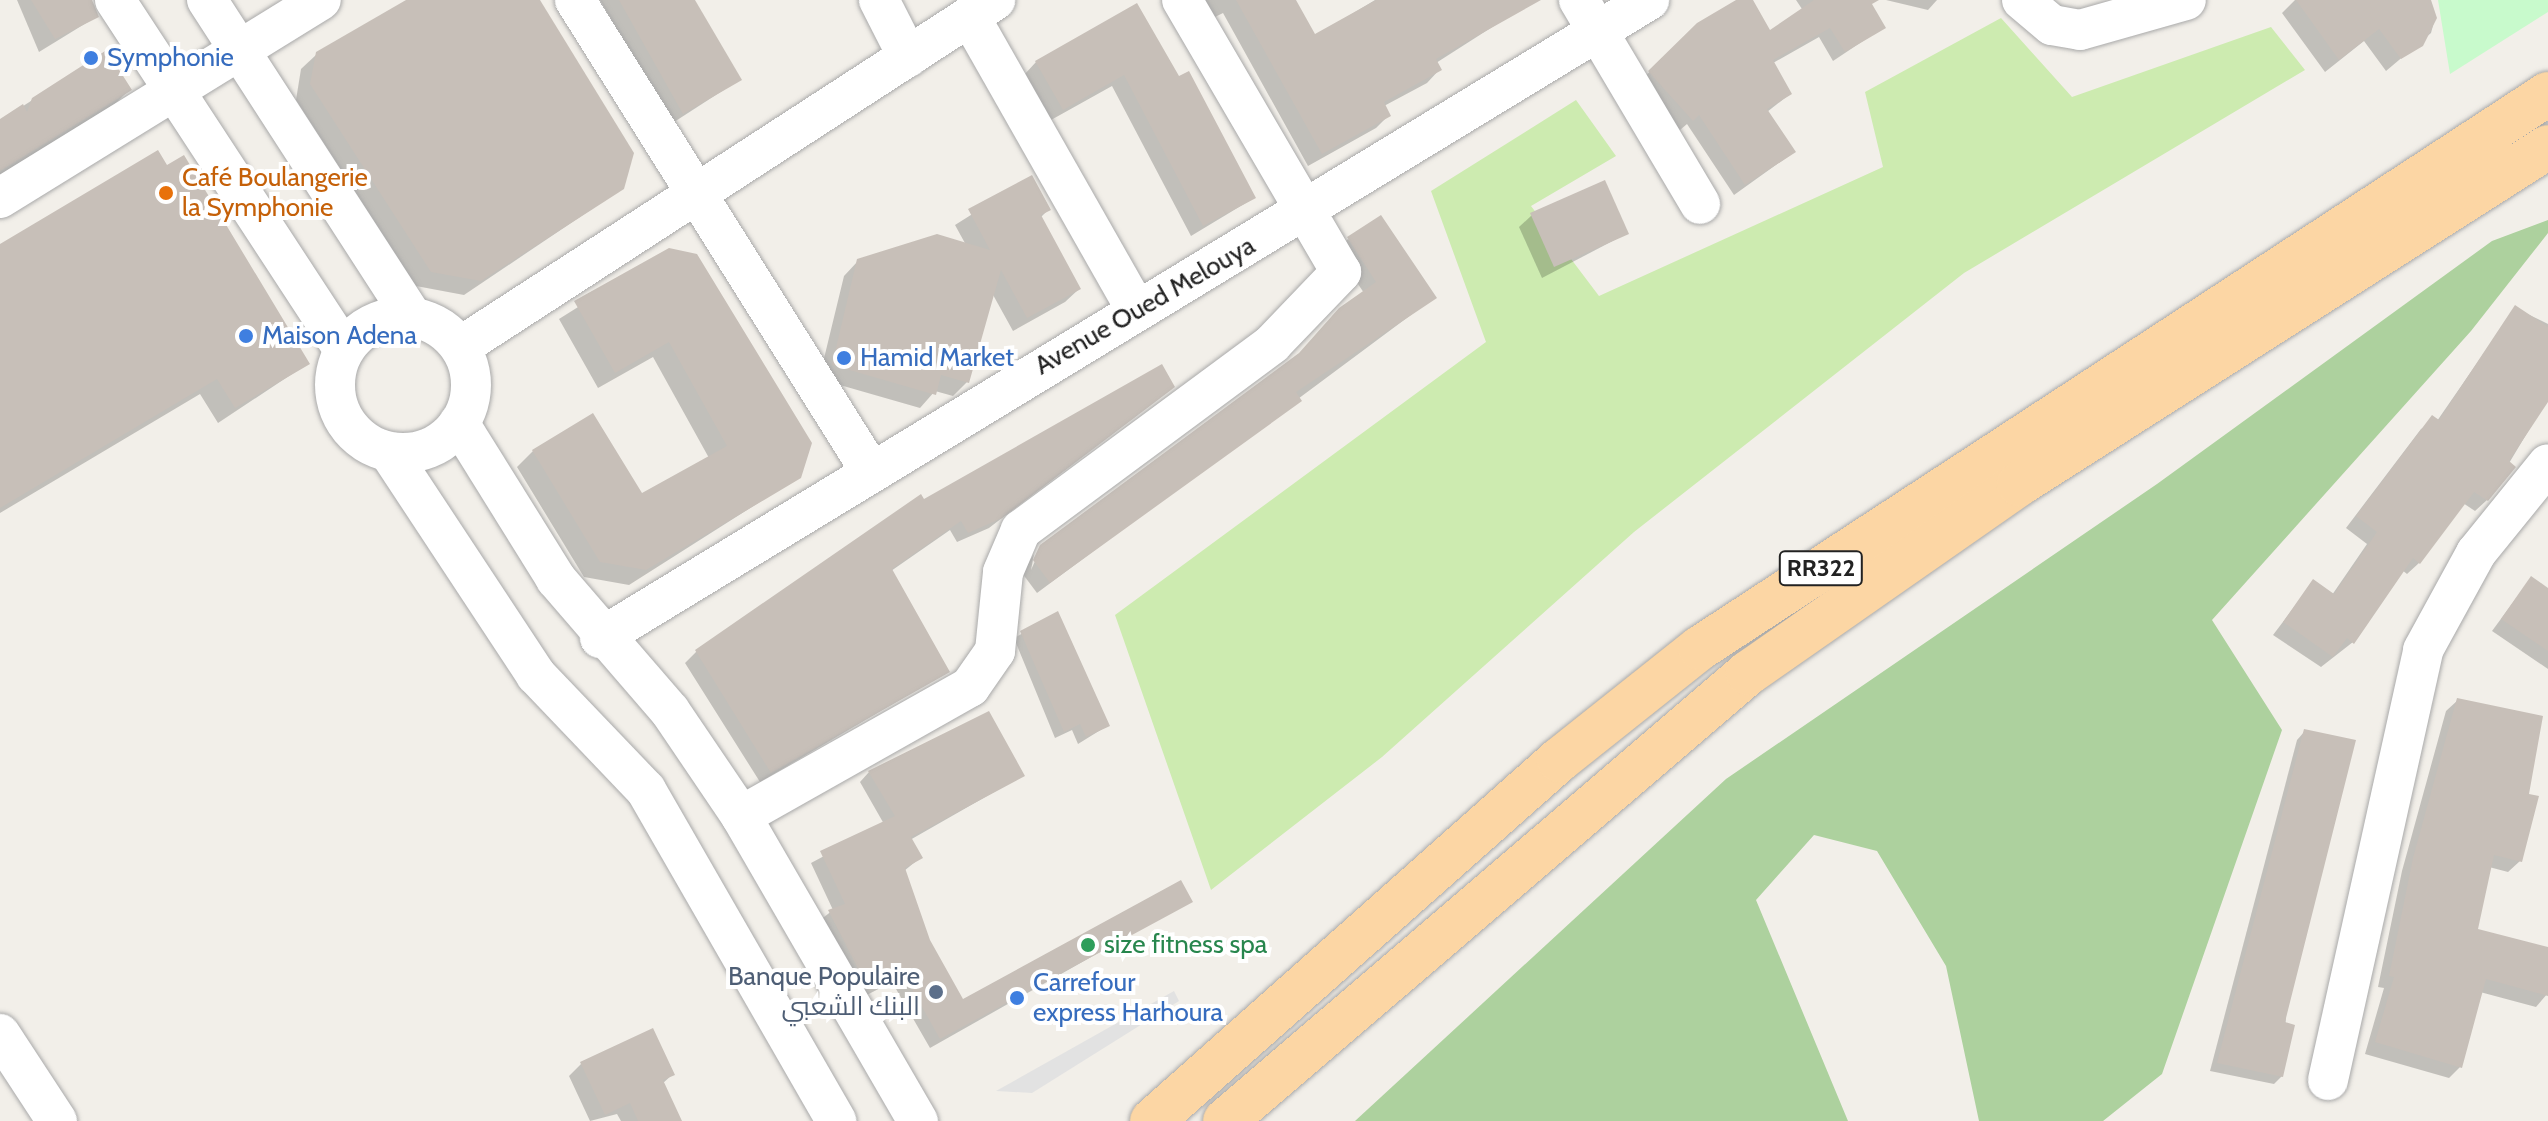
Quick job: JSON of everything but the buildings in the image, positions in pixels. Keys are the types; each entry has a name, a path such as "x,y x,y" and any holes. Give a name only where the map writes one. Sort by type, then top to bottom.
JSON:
{"main road":[{"name":"RR322","path":"1152,1121 1559,760 1700,648 2548,94"},
{"name":"RR322","path":"1225,1121 1748,673 2019,484 2548,147"}],"street":[{"path":"115,0 168,90 344,350"},
{"path":"207,0 413,318"},
{"path":"0,198 236,47 321,0"},
{"path":"575,0 699,193 870,470"},
{"path":"879,0 908,57"},
{"path":"741,816 979,679 995,651 1003,572 1021,530 1272,344 1341,272 1182,0"},
{"name":"Avenue Oued Melouya","path":"600,638 1136,309 1305,213 1588,16 1649,0"},
{"path":"2022,0 2052,25 2080,30 2186,0"},
{"path":"460,347 982,8 1136,309"},
{"path":"1588,16 1700,204"},
{"path":"389,452 434,445 459,423 471,391 460,347 440,327 413,318 387,319 344,350 336,380 340,412 361,437 389,452 536,675 646,790 836,1121"},
{"path":"459,423 600,638 670,711 741,816 918,1121"},
{"path":"2328,1080 2423,650 2467,566 2548,464"},
{"path":"0,1034 57,1121"}],"green space":[{"path":"2438,0 2548,0 2548,12 2450,74"},
{"path":"2001,18 2072,97 2271,27 2305,70 1964,273 1634,532 1382,757 1211,890 1115,615 1486,342 1431,191 1576,100 1616,156 1531,206 1599,296 1883,167 1865,92"},
{"path":"2548,220 2548,233 2471,331 2212,620 2282,730 2162,1074 2103,1121 1979,1121 1946,966 1877,851 1814,835 1756,900 1848,1121 1355,1121 1726,779 2157,484 2492,241"}],"shaded area":[{"path":"1174,991 1179,1001 1032,1093 996,1091"}],"place":[{"name":"Symphonie","path":"91,58"},
{"name":"Café Boulangerie la Symphonie","path":"166,193"},
{"name":"Maison Adena","path":"246,336"},
{"name":"Hamid Market","path":"844,358"},
{"name":"size fitness spa","path":"1088,945"},
{"name":"Banque Populaire البنك الشعبي","path":"936,992"},
{"name":"Carrefour express Harhoura","path":"1017,998"}]}
